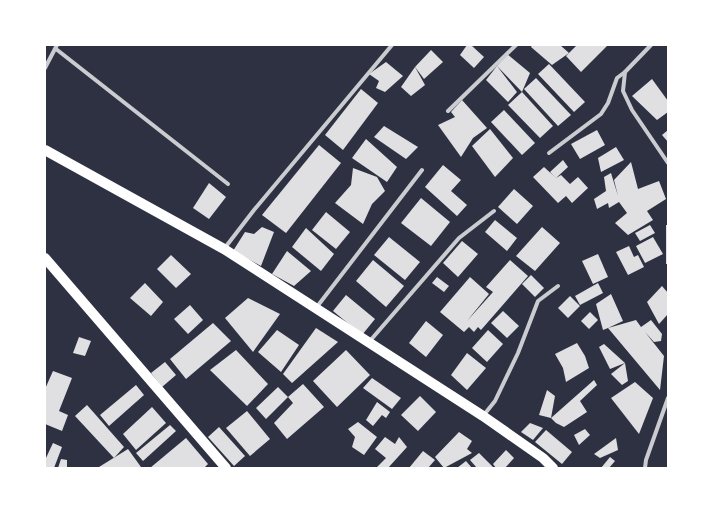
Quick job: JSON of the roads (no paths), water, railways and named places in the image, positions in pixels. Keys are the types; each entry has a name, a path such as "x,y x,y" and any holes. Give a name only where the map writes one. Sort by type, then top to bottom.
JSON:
{"main road":[{"path":"45,150 224,249 483,416 543,458 554,468"},
{"path":"45,258 226,468"}],"street":[{"path":"224,249 254,210 392,45"},
{"path":"448,111 516,45"},
{"path":"549,153 601,114 608,103 617,78 625,72 651,45"},
{"path":"45,68 56,47 228,184"},
{"path":"625,72 623,91 632,110 668,163"},
{"path":"316,309 422,170"},
{"path":"369,343 459,238 494,211"},
{"path":"483,416 495,401 518,353 538,301 558,286"},
{"path":"645,468 646,460 668,398"}]}
